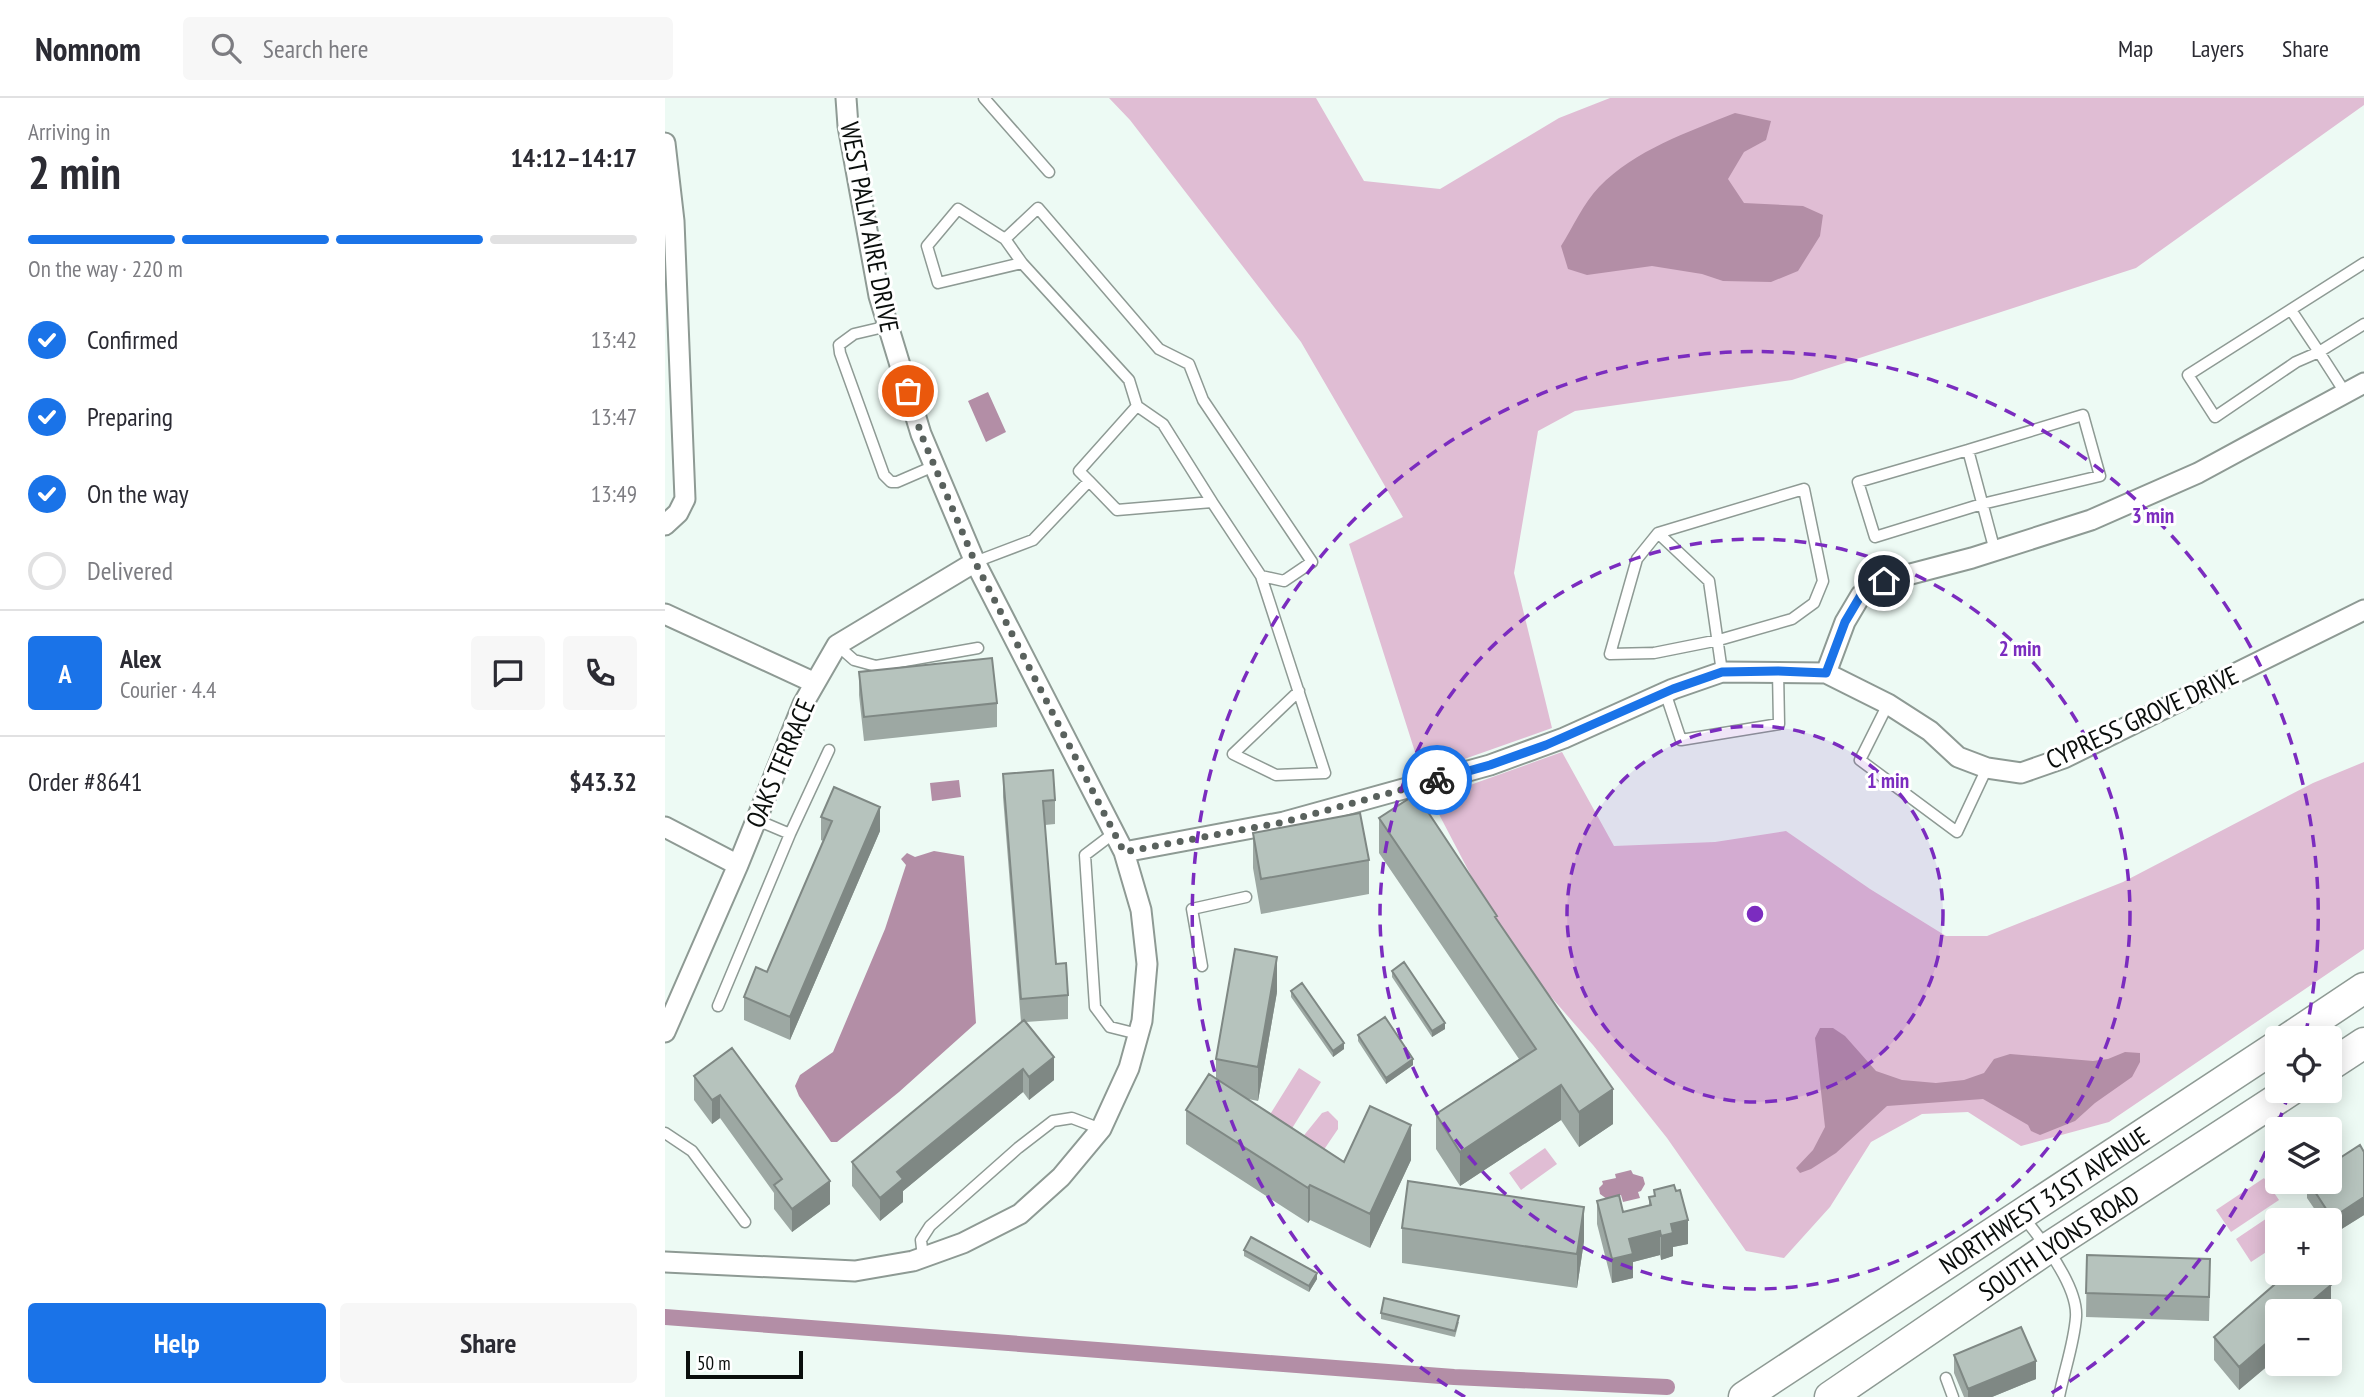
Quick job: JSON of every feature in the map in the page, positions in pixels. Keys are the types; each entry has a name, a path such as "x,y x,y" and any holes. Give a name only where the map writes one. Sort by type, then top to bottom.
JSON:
{"main road":[{"path":"2307,1026 2364,988"},
{"path":"2342,1057 2364,1043"},
{"name":"NORTHWEST 31ST AVENUE","path":"1744,1397 2265,1054"},
{"name":"SOUTH LYONS ROAD","path":"1831,1397 2048,1248 2271,1103"}],"street":[{"name":"WEST PALM AIRE DRIVE","path":"665,1262 855,1270 913,1261 963,1243 1020,1214 1061,1177 1101,1129 1129,1068 1142,1021 1147,964 1141,910 1124,852 975,562 921,434 876,283 848,126 846,98"},
{"path":"665,143 674,221 685,499 678,513 665,524"},
{"path":"1826,673 1845,622 1861,595 1884,581 1994,551 2091,520 2198,473 2364,383"},
{"name":"OAKS TERRACE","path":"665,1032 757,820 803,704 838,645 975,562"},
{"name":"CYPRESS GROVE DRIVE","path":"1124,852 1284,822 1490,765 1564,738 1665,692 1722,672 1826,673 1888,704 1930,731 1958,757 1987,768 2021,773 2064,758 2364,610"},
{"path":"665,614 814,683"},
{"path":"665,827 738,865"}],"lane":[{"path":"984,98 1049,172"},
{"path":"1005,239 1038,208 1159,349 1189,364 1203,400 1312,562 1284,581 1261,576"},
{"path":"1022,263 938,283 927,246 958,209 1005,239 1022,263 1129,380 1137,406 1163,424 1261,576 1299,691 1325,773 1276,775 1233,754 1299,691"},
{"path":"2364,263 2187,375 2215,417 2296,362 2319,352 2364,324"},
{"path":"2291,310 2346,394"},
{"path":"888,326 854,334 839,345 840,353 884,475 891,482 897,482 934,466"},
{"path":"1137,406 1079,471 1117,510 1212,502"},
{"path":"2083,415 2100,476 1982,504 1875,537 1858,482 1968,450 2083,415"},
{"path":"1968,450 1994,551"},
{"path":"975,562 1033,540 1089,481"},
{"path":"1804,489 1823,581 1814,603 1792,619 1719,640 1654,653 1610,654 1637,559 1658,533 1804,489"},
{"path":"1658,533 1709,581 1722,672"},
{"path":"838,645 854,660 876,666 978,648"},
{"path":"1665,692 1681,740 1779,724 1778,671"},
{"path":"1888,704 1860,760 1957,832 1987,768"},
{"path":"718,1006 790,834 829,750"},
{"path":"757,820 790,834"},
{"path":"1114,833 1085,855 1095,1007 1110,1027 1138,1034"},
{"path":"1202,966 1192,909 1246,897"},
{"path":"923,1257 921,1240 930,1226 1018,1148 1053,1121 1072,1118 1101,1129"},
{"path":"665,1133 692,1151 745,1222"},
{"path":"2022,1215 2048,1248 2068,1284 2076,1315 2059,1397"},
{"path":"1946,1378 1953,1397"}],"shaded area":[{"path":"1109,98 1316,98 1364,181 1440,189 1559,118 1610,98 2364,98 2364,105 2136,268 1792,380 1575,411 1538,431 1514,573 1552,728 1422,774 1349,544 1403,517 1301,342 1130,120"},
{"path":"1735,113 1771,121 1766,140 1744,152 1728,179 1744,203 1803,206 1823,215 1820,236 1798,271 1771,282 1723,281 1702,274 1652,266 1587,275 1568,269 1561,246 1599,187 1645,152"},
{"path":"988,392 1006,432 986,442 968,401"},
{"path":"1562,752 1614,846 1715,842 1786,831 1870,889 1946,936 1987,936 2123,882 2313,783 2364,762 2364,949 2109,1122 2021,1146 1968,1112 1922,1114 1871,1142 1830,1207 1784,1258 1746,1251 1667,1138 1593,1045 1510,950 1431,799"},
{"path":"959,780 961,797 932,801 930,783"},
{"path":"934,851 964,856 976,1023 899,1092 837,1142 831,1142 795,1086 800,1075 833,1052 885,929 906,865 901,859 907,853 915,857"},
{"path":"1820,1028 1833,1028 1845,1036 1876,1071 1902,1080 1936,1083 1964,1080 1984,1073 1994,1059 2010,1054 2093,1061 2108,1059 2125,1052 2140,1053 2140,1062 2132,1077 2075,1121 2040,1135 1983,1099 1887,1106 1836,1153 1800,1173 1796,1168 1813,1150 1825,1127 1815,1038"},
{"path":"1299,1068 1321,1082 1291,1130 1269,1116"},
{"path":"1328,1111 1338,1121 1338,1129 1321,1154 1301,1139 1322,1113"},
{"path":"1545,1148 1557,1164 1521,1190 1509,1173"},
{"path":"1631,1170 1633,1174 1643,1177 1645,1184 1638,1192 1640,1198 1623,1202 1621,1195 1607,1199 1600,1194 1602,1181 1616,1178 1615,1174"},
{"path":"2264,1178 2265,1194 2275,1194 2279,1200 2231,1232 2216,1210"},
{"path":"2265,1219 2265,1253 2251,1262 2236,1239"}],"building":[{"path":"992,658 997,703 864,717 859,672"},
{"path":"1053,770 1055,800 1043,801 1056,964 1066,963 1068,995 1021,999 1003,774"},
{"path":"834,787 880,807 790,1017 744,997 756,967 767,972 832,821 821,817"},
{"path":"1416,794 1497,916 1495,917 1613,1089 1579,1112 1561,1085 1460,1152 1436,1114 1536,1049 1379,818"},
{"path":"1360,813 1369,860 1261,879 1253,833"},
{"path":"1235,949 1277,957 1258,1067 1216,1059"},
{"path":"1404,962 1445,1023 1432,1031 1392,971"},
{"path":"1302,983 1344,1043 1333,1051 1291,991"},
{"path":"1385,1017 1413,1059 1386,1078 1358,1035"},
{"path":"1024,1020 1054,1057 1029,1077 1023,1069 897,1172 903,1179 880,1198 852,1162"},
{"path":"732,1048 830,1181 792,1209 774,1185 782,1179 720,1095 712,1100 694,1076"},
{"path":"1209,1074 1344,1162 1370,1106 1411,1125 1370,1214 1310,1185 1308,1188 1186,1110"},
{"path":"2360,1145 2364,1152 2364,1197 2342,1211 2342,1208 2326,1208 2316,1194 2342,1194 2342,1157"},
{"path":"1408,1181 1584,1207 1577,1254 1402,1228"},
{"path":"1674,1185 1676,1191 1680,1190 1688,1220 1671,1224 1673,1233 1661,1236 1660,1231 1629,1239 1633,1254 1612,1259 1597,1201 1619,1195 1623,1212 1651,1205 1649,1197 1655,1196 1654,1190"},
{"path":"1251,1237 1317,1273 1309,1286 1244,1250"},
{"path":"2087,1255 2210,1259 2209,1297 2086,1293"},
{"path":"2274,1285 2331,1285 2314,1299 2265,1299 2265,1344 2239,1367 2214,1337"},
{"path":"1384,1298 1459,1316 1455,1331 1381,1313"},
{"path":"2021,1327 2036,1361 1968,1389 1954,1355"}],"waterway":[{"path":"665,1317 1454,1377 1667,1387"}],"way so far":[{"path":"908,391 921,434 975,562 1124,852 1284,822 1437,780"}],"route":[{"path":"1437,780 1546,745 1673,689 1722,672 1826,673 1845,622 1861,595 1884,581"}]}
